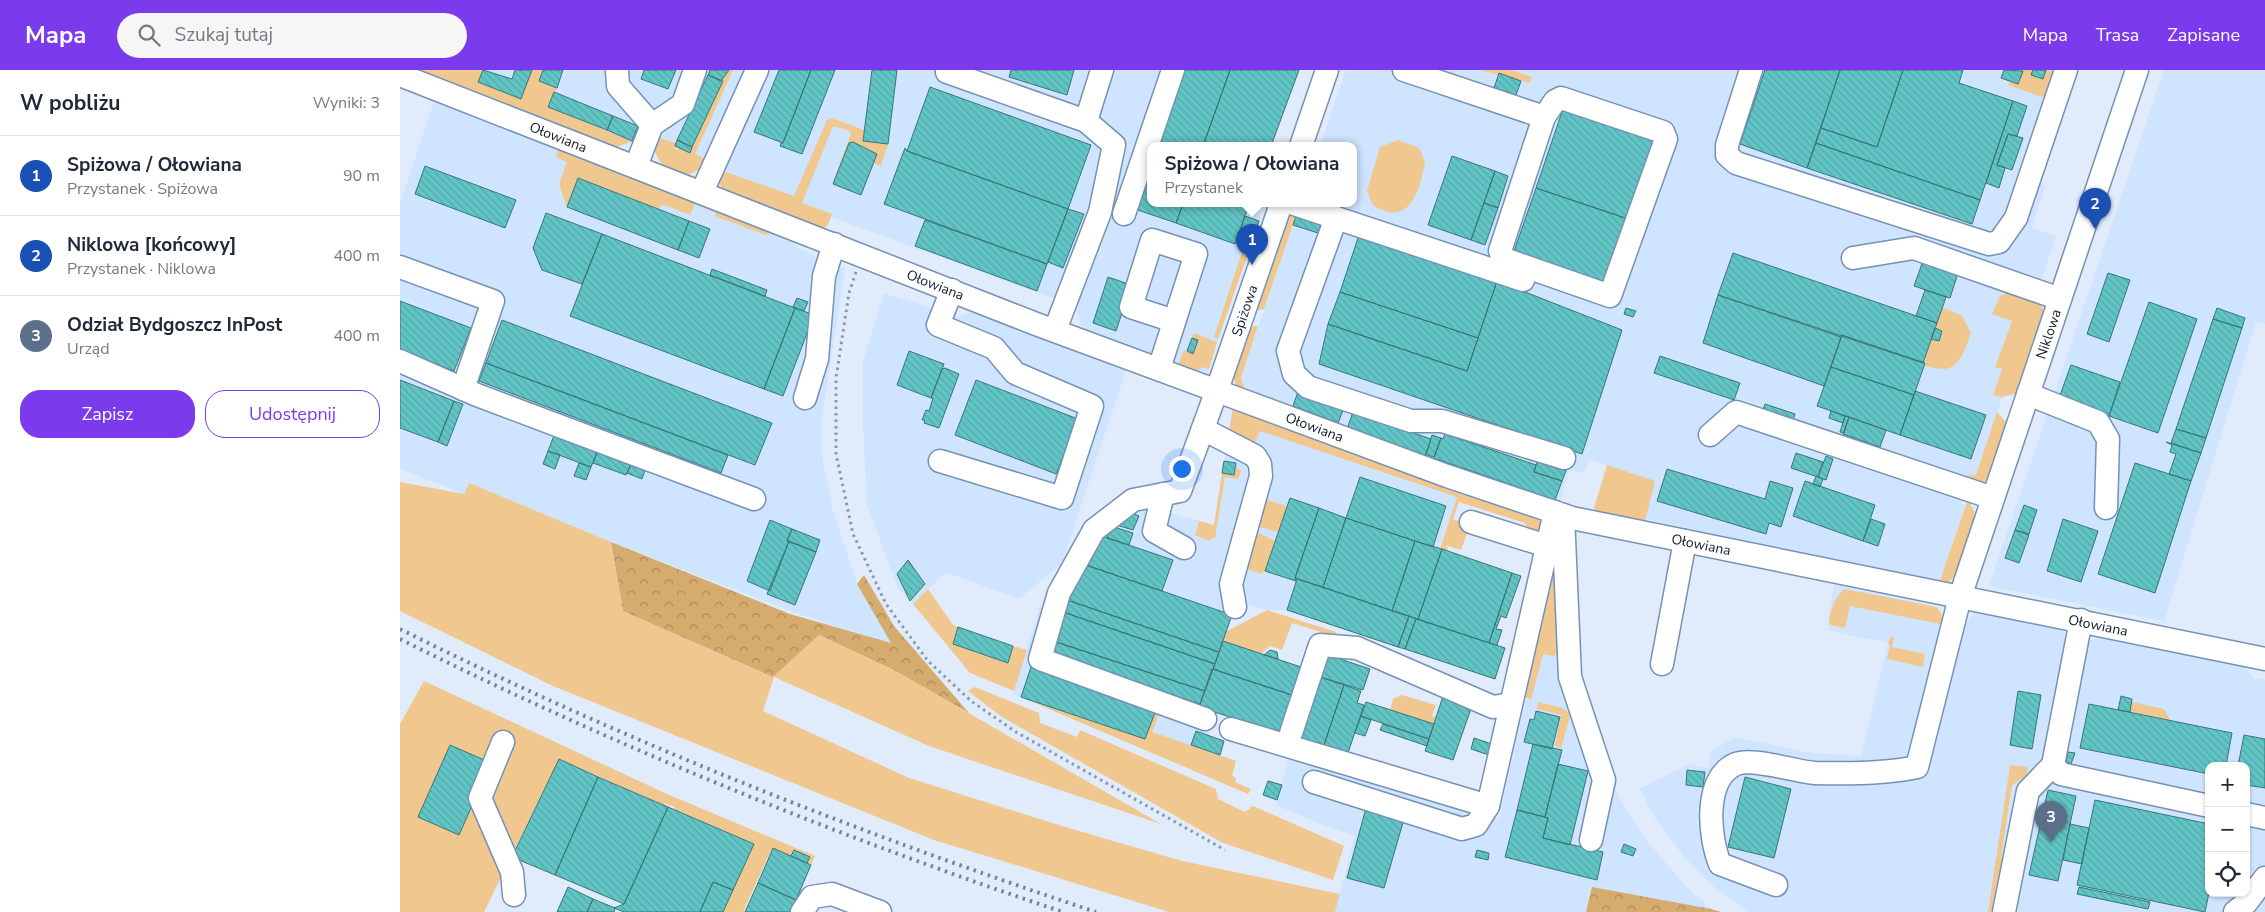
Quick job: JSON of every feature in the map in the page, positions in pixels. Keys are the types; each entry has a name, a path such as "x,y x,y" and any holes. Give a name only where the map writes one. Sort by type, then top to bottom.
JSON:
{"street":[{"path":"400,75 402,70"},
{"path":"617,70 618,86 652,125"},
{"path":"636,166 652,125 683,104 695,70"},
{"path":"702,192 757,70"},
{"path":"948,70 947,72 987,88 1086,121 1114,145 1100,212 1055,330"},
{"path":"1086,121 1102,70"},
{"path":"1148,142 1173,70"},
{"path":"1302,142 1327,70"},
{"path":"1404,70 1544,117"},
{"path":"1752,70 1727,145 1727,155 1736,163 1989,244 1999,242 2016,218 2066,70"},
{"name":"Niklowa","path":"1776,884 1720,864 1713,848 1711,830 1712,801 1722,775 1737,763 1758,763 1814,773 1893,772 1917,767 1960,597 2136,70"},
{"name":"Ołowiana","path":"400,75 1055,330 1447,476 1559,513 1685,541 2081,620 2265,659"},
{"path":"1561,98 1662,132 1666,139 1610,296 1504,259 1500,251 1544,117 1555,101 1561,98"},
{"path":"1124,214 1147,146"},
{"name":"Spiżowa","path":"1163,494 1180,491 1280,207"},
{"path":"1303,207 1602,306"},
{"path":"1336,218 1288,351 1294,374 1308,387 1411,421 1442,421 1564,458"},
{"path":"804,398 817,359 824,276 834,244"},
{"path":"1853,258 1914,248 2060,298"},
{"path":"400,267 493,301 463,389"},
{"path":"940,461 1062,498 1092,406 1015,373 994,348 938,326 952,290"},
{"path":"1159,369 1174,321"},
{"path":"400,361 463,389 754,499"},
{"path":"2028,394 2098,422 2108,439 2106,508"},
{"path":"1710,435 1736,412 1993,498"},
{"path":"1203,429 1255,456 1260,464 1261,476 1231,584 1235,607"},
{"path":"1184,548 1154,531 1163,494 1133,500 1094,530 1059,593 1040,659 1205,719"},
{"path":"1314,782 1462,829 1476,825 1488,806 1547,546 1559,513"},
{"path":"1559,513 1570,677 1604,780 1591,840"},
{"path":"1470,522 1547,546"},
{"path":"1662,664 1685,541"},
{"path":"2004,912 2028,791 2053,765 2081,620"},
{"path":"1291,733 1320,645 1357,648 1493,707 1511,704"},
{"path":"1231,729 1488,806"},
{"path":"503,742 480,798 512,872 514,895"},
{"path":"2053,765 2060,774 2205,805"},
{"path":"2250,815 2265,818"},
{"path":"2235,912 2246,903 2265,878"},
{"path":"802,912 812,897 832,894 880,912"}],"path":[{"path":"862,254 850,293 836,378 836,454 853,534 886,604 928,661 971,701 1016,732 1225,850"}],"shaded area":[{"path":"417,70 483,70 479,82 521,98 532,70 543,70 539,81 557,88 548,107 632,141 612,149"},
{"path":"423,70 1299,70 1272,142 1147,142 1147,207 1249,207 1248,211 1261,216 1206,377 1175,364 1174,358 1154,352 1150,354 1082,328 1075,306 798,205 723,192 716,173 702,168 684,177 664,169 652,146 638,140 612,149"},
{"path":"729,70 733,70 695,154 706,159 702,168 684,177 664,169 652,146 659,138 676,143 675,149 678,150 679,148 690,152 722,80"},
{"path":"1346,70 2077,70 2037,183 2045,185 2032,228 2056,236 1976,476 1962,476 1956,496 1965,506 1938,586 1645,519 1655,481 1589,459 1584,473 1569,470 1561,498 1556,503 1400,450 1246,392 1241,378 1299,207 1357,207 1357,142 1321,142"},
{"path":"1480,70 1512,70 1532,77 1530,83"},
{"path":"2021,70 2033,70 2031,75 2042,79 2046,70 2054,72 2045,98 2008,85 2010,82 2018,84 2023,71"},
{"path":"2164,70 2265,70 2265,324 2256,322 2164,621 1989,586"},
{"path":"434,101 797,239 797,248 845,268 821,425 822,457 833,511 857,584 892,644 793,612 611,542 469,483 464,494 400,469 400,204"},
{"path":"832,118 864,130 863,141 888,144 881,166 873,163 877,154 853,142 849,143 832,184 851,134 849,131 833,126 802,203 832,214 828,225 823,229 723,192 716,173 726,172 794,196 827,120"},
{"path":"1398,140 1419,148 1425,162 1423,173 1416,195 1404,210 1396,212 1385,211 1373,205 1367,191 1380,147"},
{"path":"559,148 774,231 765,235 715,216 716,213 695,204 690,215 662,204 659,209 578,178 567,207 559,184 567,162 556,157"},
{"path":"1297,213 1264,309 1259,310 1256,307 1282,218"},
{"path":"1238,237 1252,242 1218,339 1214,337 1243,249"},
{"path":"2009,292 2039,301 2044,311 2019,393 2002,397 1993,395 2002,369 1995,367 2012,321 1992,314 2000,296"},
{"path":"884,293 959,317 972,312 1126,371 1062,563 1019,599 946,572 913,604 897,587 867,504 863,425 863,362"},
{"path":"1942,307 1962,316 1971,333 1964,351 1956,364 1944,369 1924,365 1923,363 1931,339 1939,341 1942,331 1935,328"},
{"path":"1258,326 1241,378 1246,392 1238,388 1233,378 1249,329"},
{"path":"1194,333 1217,342 1209,369 1201,367 1198,372 1178,365 1184,350 1193,354 1198,341 1192,338"},
{"path":"1233,408 1457,497 1405,649 1287,610 1267,610 1243,602 1232,615 1205,691 1216,712 1209,736 1196,732 1184,766 1013,694 1040,606 1063,611 1102,531 1142,505 1214,525"},
{"path":"1233,408 1458,493 1532,514 1543,519 1544,530 1530,536 1525,523 1459,502 1453,519 1467,524 1468,531 1461,550 1445,545 1448,548 1447,551 1440,549 1457,497 1260,431 1254,444 1228,436"},
{"path":"1997,412 2008,424 1991,474 1980,486 1960,483 1962,476 1976,475"},
{"path":"1607,465 1655,481 1644,525 1598,515 1594,508"},
{"path":"1236,467 1241,471 1238,479 1225,477 1215,538 1211,538 1210,541 1195,535 1199,521 1214,525 1222,473 1234,475"},
{"path":"400,482 464,494 469,483 611,542 623,611 773,677 819,635 894,670 1161,824 929,746 774,677 763,711 909,778 1182,861 1340,894 1335,912 1169,912 934,840 553,686 400,611"},
{"path":"1968,499 1974,511 1975,521 1956,574 1949,582 1938,586"},
{"path":"1267,500 1287,506 1278,532 1260,527 1259,524"},
{"path":"1259,533 1275,541 1265,571 1261,574 1245,568 1256,535"},
{"path":"1554,546 1558,557 1557,653 1554,656 1543,654 1531,700 1520,694"},
{"path":"1570,556 1581,669 1588,708 1607,769 1619,797 1646,840 1685,885 1711,909 1593,888 1586,912 1335,912 1355,836 1325,826 1276,805 1290,753 1499,819 1558,557"},
{"path":"1834,585 1937,607 1947,623 1964,627 1978,607 2026,622 2026,624 2061,628 2067,643 2048,745 2069,749 2088,642 2100,636 2245,667 2253,678 2265,680 2265,912 1749,912 1717,890 1684,857 1655,818 1640,789 1689,764 1708,768 1711,752 1735,737 1811,753 1861,756 1888,643 1830,631 1828,623"},
{"path":"928,589 953,625 958,627 953,644 1007,663 1013,646 1027,650 1014,691 970,673 913,604"},
{"path":"1844,589 1937,607 1947,623 1941,624 1850,606 1845,628 1830,625 1829,621 1833,606"},
{"path":"1267,610 1336,632 1334,636 1292,623 1282,650 1270,646 1261,654 1223,641 1227,631"},
{"path":"1891,636 1894,638 1892,647 1925,654 1923,667 1887,659 1890,645 1888,643"},
{"path":"424,681 667,794 815,856 810,867 806,865 809,857 794,850 790,858 771,850 743,912 723,912 753,843 674,809 675,807 663,803 668,807 559,759 484,912 400,912 400,724"},
{"path":"975,687 1039,713 1040,723 1077,737 1080,730 1216,789 1218,799 1245,812 1253,806 1344,846 1333,880 1223,843 1002,717 968,691"},
{"path":"1402,695 1436,705 1432,716 1436,717 1434,724 1390,710 1393,699"},
{"path":"1021,697 1145,739 1156,710 1160,712 1152,732 1236,761 1232,776 1236,778 1235,782 1251,789 1248,794"},
{"path":"1538,702 1562,708 1569,713 1569,720 1561,748 1555,746 1561,715 1537,709"},
{"path":"2132,702 2164,709 2170,720 2130,712"},
{"path":"2010,765 2028,767 2026,776 2012,785 2001,858 2008,859 1998,912 1988,912"}],"green space":[{"path":"611,542 790,614 891,643 857,584 864,575 894,626 969,713 894,670 819,635 773,677 623,611"},
{"path":"1592,887 1711,909 1721,912 1586,912"}],"building":[{"path":"483,70 512,79 515,70 532,70 521,99 478,82"},
{"path":"543,70 563,70 557,88 539,81"},
{"path":"644,70 676,70 668,89 641,79"},
{"path":"710,70 729,70 721,81 708,75"},
{"path":"779,70 811,70 783,143 754,132"},
{"path":"811,70 835,70 802,154 780,146 783,143"},
{"path":"872,70 897,70 888,144 863,141"},
{"path":"1011,70 1074,70 1067,95 1009,77"},
{"path":"1181,70 1230,70 1204,142 1155,142"},
{"path":"1230,70 1299,70 1272,142 1204,142"},
{"path":"1765,70 1840,70 1807,168 1740,144"},
{"path":"1840,70 1903,70 1877,147 1821,128"},
{"path":"1903,70 1963,70 1959,83 2013,101 1980,200 1816,143 1821,128 1877,147"},
{"path":"2004,70 2023,71 2018,84 2001,78"},
{"path":"2033,70 2046,70 2043,79 2031,75"},
{"path":"1499,73 1521,81 1516,95 1494,88"},
{"path":"708,75 723,81 692,147 677,140"},
{"path":"930,87 1091,145 1068,209 907,151"},
{"path":"554,92 613,116 607,130 548,107"},
{"path":"2013,101 2027,106 2017,136 2008,134 1997,165 2005,168 1999,188 1986,183"},
{"path":"1564,106 1659,139 1631,220 1536,188"},
{"path":"613,116 638,126 632,141 607,130"},
{"path":"2008,134 2023,138 2012,170 1997,165"},
{"path":"677,140 692,147 690,153 675,146"},
{"path":"853,142 877,154 861,195 833,184 849,143"},
{"path":"1816,143 1980,200 1972,224 1807,168"},
{"path":"905,148 907,151 1068,209 1047,264 884,204"},
{"path":"1452,156 1495,171 1471,240 1428,225"},
{"path":"425,166 516,200 505,228 415,194"},
{"path":"1147,167 1147,207 1182,207 1176,223 1132,208"},
{"path":"1495,171 1508,176 1498,208 1484,203"},
{"path":"578,178 689,221 678,250 567,207"},
{"path":"1536,188 1631,220 1607,290 1512,257"},
{"path":"1484,203 1498,208 1485,245 1471,240"},
{"path":"1182,207 1248,207 1235,244 1176,223"},
{"path":"1068,209 1084,214 1063,268 1048,262"},
{"path":"546,213 602,234 582,284 542,270 533,248"},
{"path":"1297,213 1322,222 1318,233 1293,225"},
{"path":"1245,216 1259,221 1252,242 1238,237"},
{"path":"925,220 1047,264 1037,291 915,246"},
{"path":"689,221 710,229 699,258 678,250"},
{"path":"602,234 795,308 764,389 570,316"},
{"path":"1359,235 1497,281 1478,338 1340,292"},
{"path":"1733,253 1937,323 1923,363 1718,295"},
{"path":"1924,258 1959,270 1950,298 1914,286"},
{"path":"712,269 767,290 765,296 710,275"},
{"path":"2108,273 2130,280 2109,342 2087,334"},
{"path":"1108,277 1131,285 1116,331 1093,323"},
{"path":"1497,281 1622,330 1582,454 1319,364 1328,324 1467,371"},
{"path":"1925,290 1946,297 1937,323 1916,316"},
{"path":"1340,292 1478,338 1467,371 1328,324"},
{"path":"1718,295 1841,337 1824,386 1703,343"},
{"path":"797,298 808,302 804,311 793,307"},
{"path":"400,301 471,328 454,371 400,350"},
{"path":"2149,302 2197,319 2158,433 2109,416"},
{"path":"795,308 814,315 783,396 764,389"},
{"path":"1626,308 1636,311 1633,317 1624,314"},
{"path":"2217,308 2245,318 2242,328 2213,319"},
{"path":"2213,319 2242,328 2206,438 2176,429"},
{"path":"502,320 772,423 755,465 486,363"},
{"path":"1935,328 1942,331 1939,341 1931,339"},
{"path":"1842,335 1925,363 1914,395 1831,367"},
{"path":"1192,338 1198,340 1193,354 1187,351"},
{"path":"909,351 944,364 931,398 897,385"},
{"path":"1660,356 1740,383 1734,400 1654,373"},
{"path":"486,363 728,455 721,473 479,381"},
{"path":"2071,365 2120,382 2109,416 2059,398"},
{"path":"1831,367 1914,395 1900,435 1817,406"},
{"path":"945,368 959,374 939,428 924,423 925,420 922,420 926,410 929,411 933,398 931,398 942,369"},
{"path":"400,380 454,401 438,442 400,428"},
{"path":"976,380 1078,419 1056,474 955,435"},
{"path":"1301,383 1347,400 1338,423 1293,406"},
{"path":"1915,391 1986,415 1971,459 1900,435"},
{"path":"454,401 463,404 447,446 438,442"},
{"path":"1765,404 1795,414 1793,420 1763,410"},
{"path":"1831,411 1845,416 1843,423 1829,418"},
{"path":"1353,412 1431,439 1425,456 1347,429"},
{"path":"1845,416 1849,417 1844,433 1840,432"},
{"path":"1849,417 1886,430 1880,447 1843,434"},
{"path":"2176,429 2206,438 2201,453 2171,443"},
{"path":"555,433 598,450 591,467 548,451"},
{"path":"1445,434 1536,465 1534,472 1562,481 1555,500 1434,458 1441,438 1443,439"},
{"path":"1432,435 1441,438 1434,457 1426,455"},
{"path":"2166,442 2201,453 2191,481 2169,474 2176,454 2170,452 2172,445"},
{"path":"598,450 632,462 626,475 593,463"},
{"path":"548,451 560,455 555,469 543,464"},
{"path":"1796,453 1823,462 1818,477 1791,468"},
{"path":"1826,456 1833,459 1826,480 1818,477"},
{"path":"1538,458 1567,468 1562,481 1534,472"},
{"path":"1224,461 1236,463 1234,475 1222,473"},
{"path":"632,462 646,467 642,479 627,473"},
{"path":"579,463 591,467 586,480 574,476"},
{"path":"2135,463 2191,481 2155,593 2098,574"},
{"path":"1667,469 1765,499 1770,481 1793,488 1781,527 1769,523 1766,534 1657,501"},
{"path":"1816,476 1823,479 1820,487 1813,484"},
{"path":"1360,477 1446,506 1433,547 1346,518"},
{"path":"1805,481 1875,505 1863,541 1793,516"},
{"path":"1290,498 1319,508 1295,578 1296,581 1265,571"},
{"path":"2024,505 2037,510 2029,534 2015,530"},
{"path":"1319,508 1346,518 1323,587 1295,578"},
{"path":"1134,514 1139,516 1133,530 1116,525"},
{"path":"1346,518 1415,541 1392,611 1323,587"},
{"path":"1871,519 1885,524 1878,546 1863,541"},
{"path":"2063,519 2098,531 2081,582 2047,571"},
{"path":"770,520 792,529 770,591 747,581"},
{"path":"1111,526 1133,533 1129,545 1107,538"},
{"path":"792,529 820,540 816,552 787,541"},
{"path":"2015,530 2029,535 2019,563 2005,558"},
{"path":"1102,536 1173,560 1162,591 1080,563"},
{"path":"789,541 816,552 795,605 767,594"},
{"path":"1415,541 1442,549 1418,619 1392,611"},
{"path":"1442,549 1512,573 1489,643 1418,619"},
{"path":"908,560 925,584 910,601 897,574"},
{"path":"1080,563 1232,615 1219,652 1067,600"},
{"path":"1512,573 1521,576 1506,618 1501,616 1496,629 1502,630 1497,645 1489,643"},
{"path":"1297,579 1409,616 1398,647 1287,610"},
{"path":"1067,600 1219,652 1215,664 1063,612"},
{"path":"1063,612 1215,664 1205,691 1053,641"},
{"path":"1409,616 1416,619 1405,649 1398,647"},
{"path":"1416,619 1505,648 1495,679 1405,649"},
{"path":"958,627 1013,646 1008,663 953,644"},
{"path":"1053,641 1205,691 1200,704 1049,653"},
{"path":"1223,641 1307,669 1298,697 1213,669"},
{"path":"1270,650 1277,652 1278,659 1264,655"},
{"path":"1325,654 1370,669 1363,690 1320,677"},
{"path":"1031,667 1156,710 1145,739 1021,697"},
{"path":"1212,669 1298,697 1285,735 1199,707"},
{"path":"1320,677 1344,685 1322,751 1298,743"},
{"path":"1344,685 1361,691 1357,703 1364,705 1346,759 1322,751"},
{"path":"2018,691 2041,695 2032,749 2010,745"},
{"path":"1443,696 1472,706 1453,760 1425,751"},
{"path":"2121,696 2132,699 2130,712 2118,710"},
{"path":"1366,702 1434,724 1429,739 1361,716"},
{"path":"2089,704 2232,733 2227,762 2205,762 2205,773 2080,748"},
{"path":"1536,711 1560,717 1552,749 1524,742 1530,719 1534,720"},
{"path":"1361,716 1371,720 1365,736 1355,733"},
{"path":"1383,724 1429,739 1427,746 1380,730"},
{"path":"1196,731 1224,741 1220,755 1191,745"},
{"path":"2244,735 2265,739 2265,788 2250,786 2250,762 2239,762"},
{"path":"1474,738 1492,744 1489,755 1471,749"},
{"path":"1533,744 1562,750 1545,817 1517,810"},
{"path":"450,745 491,763 459,835 418,817"},
{"path":"2068,752 2075,753 2071,764 2066,761"},
{"path":"559,759 598,777 555,875 512,857"},
{"path":"1558,764 1588,771 1570,845 1543,838 1548,818 1545,817"},
{"path":"1687,770 1705,772 1703,787 1686,785"},
{"path":"598,777 668,807 624,904 555,875"},
{"path":"1745,777 1791,789 1774,858 1728,847"},
{"path":"1268,781 1282,785 1277,800 1263,795"},
{"path":"2048,790 2076,796 2058,881 2029,875"},
{"path":"2095,800 2205,823 2205,897 2208,897 2205,912 2077,885"},
{"path":"668,807 754,844 733,890 713,882 700,912 624,912 614,908 624,904"},
{"path":"1366,808 1404,819 1384,888 1347,878"},
{"path":"1517,810 1548,818 1543,838 1603,852 1597,880 1505,857"},
{"path":"2070,824 2089,828 2082,864 2063,860"},
{"path":"1624,844 1636,849 1633,856 1621,852"},
{"path":"773,848 811,865 796,900 758,883"},
{"path":"794,850 810,857 807,863 791,856"},
{"path":"1477,850 1489,853 1488,860 1475,857"},
{"path":"713,882 733,890 723,912 700,912"},
{"path":"758,883 796,900 791,912 745,912"},
{"path":"568,887 593,899 587,912 557,912"},
{"path":"2079,887 2150,902 2148,909 2077,894"},
{"path":"593,899 615,908 614,912 587,912"}],"railway":[{"path":"400,629 570,709 743,783 918,850 1096,912"},
{"path":"400,639 562,716 727,787 894,852 1063,912"}],"place":[{"name":"Niklowa [końcowy]","path":"2095,229"},
{"name":"Spiżowa / Ołowiana","path":"1252,265"},
{"name":"Odział Bydgoszcz InPost","path":"2051,842"}]}
